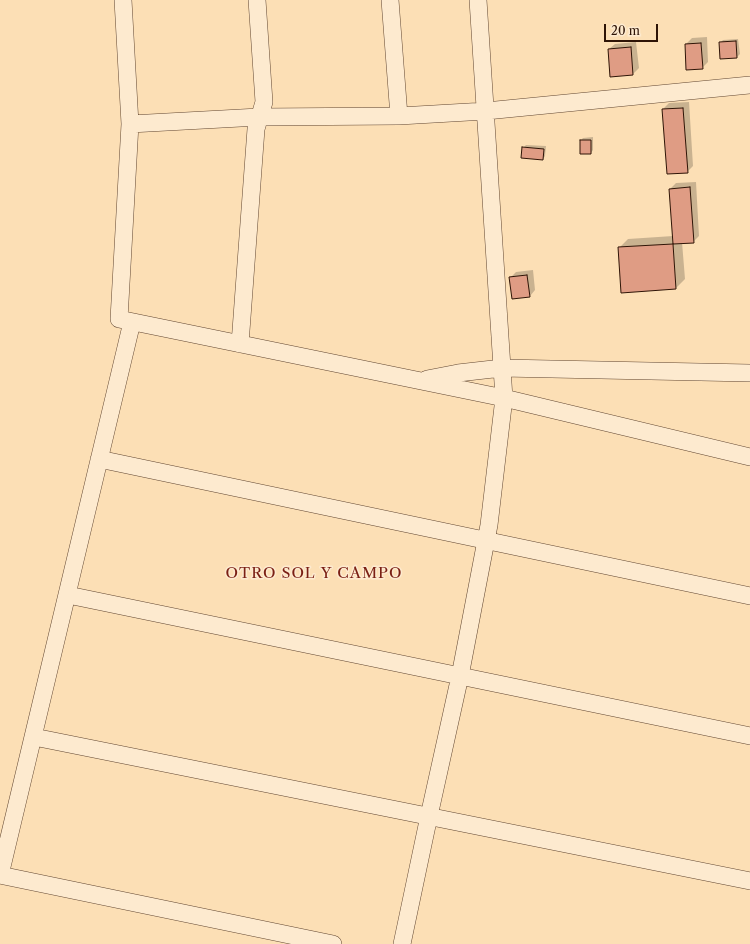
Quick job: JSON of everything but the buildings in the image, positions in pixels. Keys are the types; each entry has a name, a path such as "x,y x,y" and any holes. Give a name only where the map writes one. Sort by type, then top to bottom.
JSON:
{"street":[{"path":"124,0 130,124 120,319 504,398 750,457"},
{"path":"240,344 256,128 264,102 257,0"},
{"path":"390,0 399,116"},
{"path":"402,944 428,816 460,676 486,541 504,398 478,0"},
{"path":"130,124 259,117 399,116 486,111 750,85"},
{"path":"132,322 0,875 333,944"},
{"path":"420,381 458,373 502,368 750,373"},
{"path":"99,459 750,596"},
{"path":"68,594 750,736"},
{"path":"34,737 750,881"}],"district":[{"name":"OTRO SOL Y CAMPO","path":"314,574"}]}
